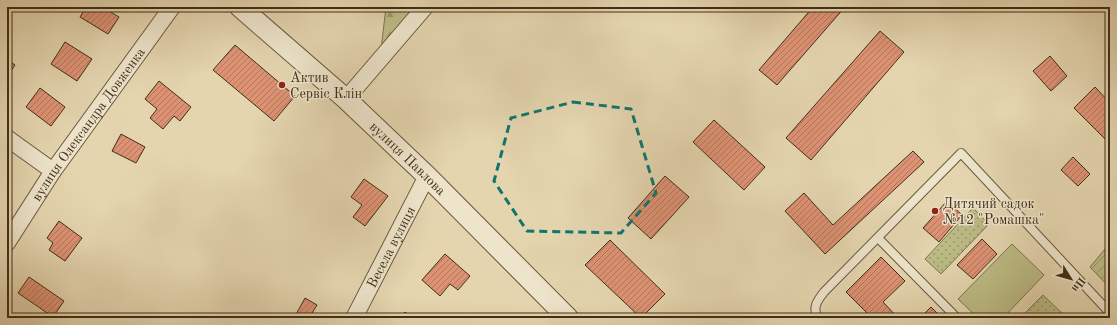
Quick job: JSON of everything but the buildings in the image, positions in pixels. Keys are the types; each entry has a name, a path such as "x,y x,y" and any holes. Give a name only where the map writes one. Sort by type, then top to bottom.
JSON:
{"street":[{"name":"вулиця Олександра Довженка","path":"7,243 54,171 172,7"},
{"name":"вулиця Павлова","path":"240,7 346,99 427,176 568,318"},
{"path":"346,99 425,7"},
{"path":"7,138 54,171"},
{"name":"Весела вулиця","path":"354,318 427,176"}],"lane":[{"path":"818,318 815,313 816,302 824,292 961,153 1110,313"},
{"path":"878,238 957,318"}],"highlighted area":[{"path":"573,102 631,109 656,193 621,233 527,231 494,181 511,118"}],"green space":[{"path":"386,7 425,7 380,58"},
{"path":"973,208 989,224 941,274 925,259"},
{"path":"1110,243 1110,288 1090,267"},
{"path":"1012,244 1044,275 1003,318 978,318 958,299"},
{"path":"1043,295 1066,317 1020,318"}],"place":[{"name":"Актив Сервiс Клiн","path":"282,85"},
{"name":"Дитячий садок №12 \"Ромашка\"","path":"935,211"}]}
